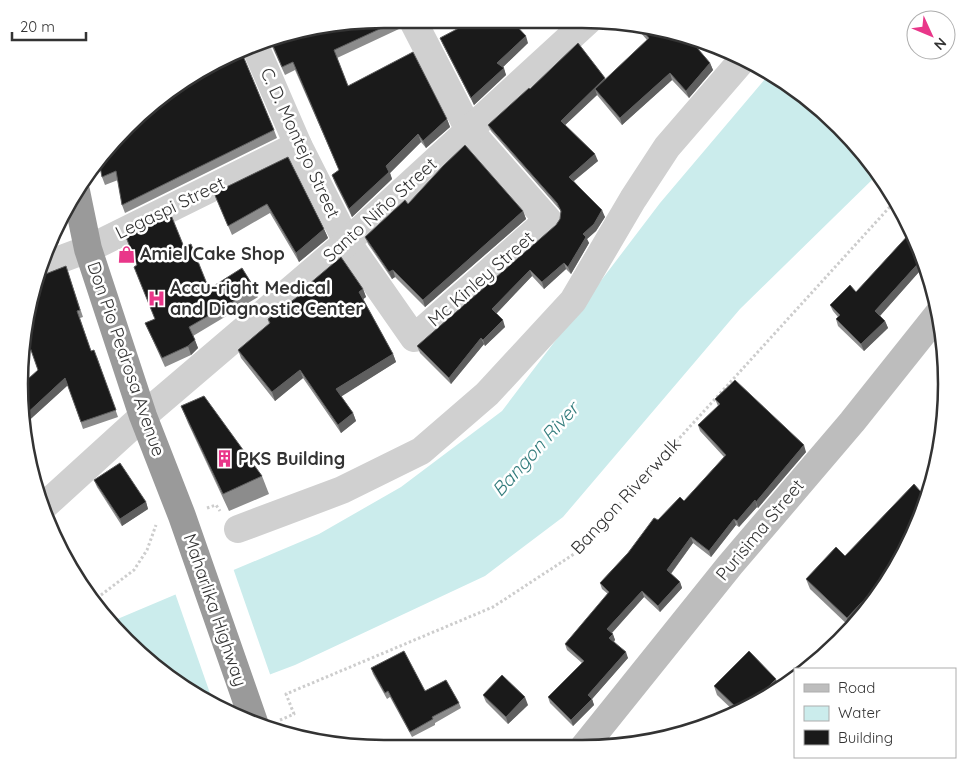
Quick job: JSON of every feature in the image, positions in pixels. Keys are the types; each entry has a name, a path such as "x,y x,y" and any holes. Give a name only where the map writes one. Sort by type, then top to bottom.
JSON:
{"highway":[{"name":"Don Pio Pedrosa Avenue","path":"78,201 88,249 143,416 183,520"},
{"name":"Maharlika Highway","path":"183,520 251,714"}],"street":[{"path":"417,28 469,130"},
{"name":"Santo Niño Street","path":"48,503 143,416 347,242 581,28"},
{"name":"C. D. Montejo Street","path":"256,51 298,145 347,242 414,338"},
{"path":"238,529 342,490 421,451 486,394 572,301 667,146 739,64"},
{"name":"Mc Kinley Street","path":"414,338 548,220 469,130"},
{"name":"Legaspi Street","path":"48,264 88,249 298,145"},
{"name":"Purisima Street","path":"589,740 730,565 852,422 933,321"}],"path":[{"name":"Bangon Riverwalk","path":"284,718 294,714 286,694 493,607 574,554 891,206"},
{"path":"98,597 134,570 147,550 157,523 183,520 216,506 238,529"}],"water":[{"name":"Bangon River","path":"765,79 799,101 817,116 850,149 873,179 740,309 563,517 485,576 295,665 212,696 167,667 116,619 319,534 401,487 502,411 660,203"}],"pier":[{"path":"233,568 271,677 215,698 211,696 175,593"}],"building":[{"path":"361,28 382,28 334,50 348,86 413,52 447,119 423,141 418,134 386,166 389,172 349,209 332,175 339,170 293,62 282,67 273,45 314,34"},
{"path":"459,28 518,28 526,36 497,63 504,68 471,98 440,38"},
{"path":"645,33 695,45 710,63 686,91 670,73 620,118 595,89 649,38"},
{"path":"578,43 605,78 561,121 595,154 569,177 602,210 594,224 583,234 586,237 568,267 564,263 542,282 530,270 492,309 503,320 483,340 481,338 449,378 417,346 556,225 560,219 561,211 557,203 488,125 530,89"},
{"path":"243,57 274,130 122,205 116,171 102,177 100,168 126,139 167,101 206,75"},
{"path":"465,145 523,211 423,300 393,270 389,272 365,237 405,200 408,204"},
{"path":"288,157 324,229 296,253 267,204 228,226 214,193"},
{"path":"171,215 184,247 191,244 209,289 242,268 255,289 189,327 195,340 188,346 162,358 145,323 155,319 134,267 137,265 126,237"},
{"path":"906,237 918,264 875,311 885,321 861,344 836,319 840,315 830,305 850,285 856,292"},
{"path":"341,257 363,289 359,292 393,354 336,389 353,413 338,425 300,370 272,392 238,350 270,323 268,319 304,292 302,290"},
{"path":"66,266 80,310 77,311 91,351 94,350 116,410 81,422 65,378 29,412 28,379 38,370 30,347 34,314 45,274"},
{"path":"735,380 804,445 756,502 755,500 737,521 734,519 709,551 691,537 667,570 680,582 658,606 642,591 607,629 613,634 609,638 626,652 588,695 592,699 571,720 548,697 584,661 565,644 609,592 600,583 628,553 654,518 658,520 680,497 684,501 726,455 698,425 720,404 715,399"},
{"name":"PKS Building","path":"204,396 262,476 223,494 181,406"},
{"path":"120,463 146,502 120,519 94,480"},
{"path":"914,484 922,493 902,542 870,594 847,618 806,579 836,547 845,556"},
{"path":"404,651 425,691 446,680 459,703 432,717 433,719 410,732 388,691 385,693 371,668"},
{"path":"749,651 776,679 766,689 735,706 714,686"},
{"path":"502,675 525,697 506,717 483,695"}],"place":[{"name":"Amiel Cake Shop","path":"126,254"},
{"name":"Accu-right Medical and Diagnostic Center","path":"156,298"},
{"name":"PKS Building","path":"224,459"}]}
